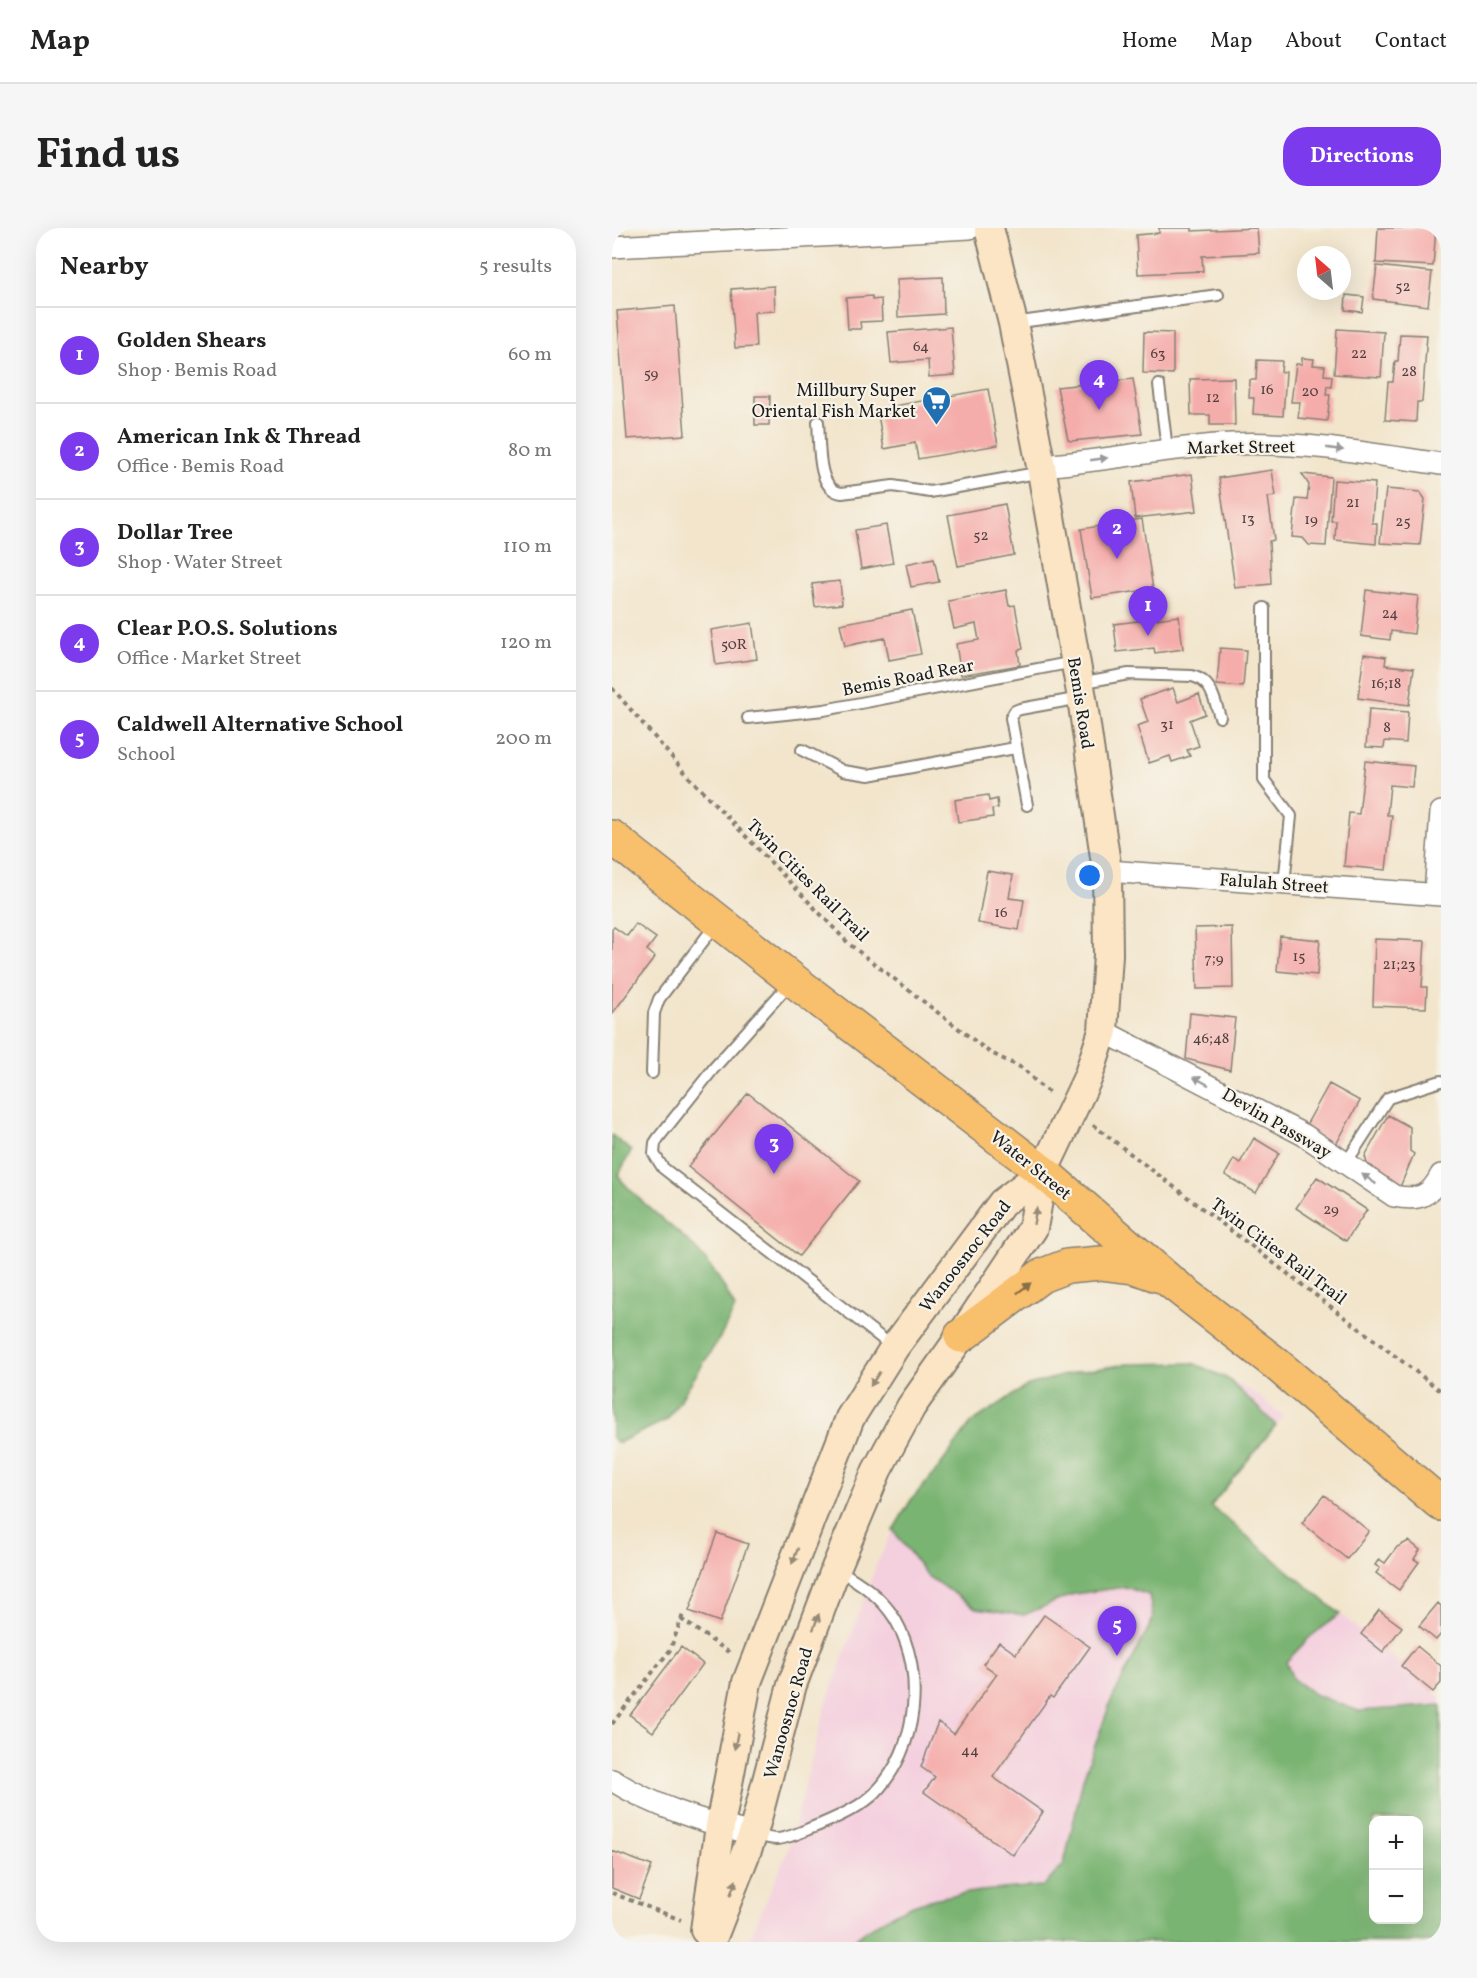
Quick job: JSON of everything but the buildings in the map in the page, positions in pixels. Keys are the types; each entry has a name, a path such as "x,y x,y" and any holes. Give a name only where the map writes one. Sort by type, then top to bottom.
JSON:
{"highway":[{"name":"Water Street","path":"612,837 793,980 1043,1172 1167,1279 1275,1363 1441,1504"},
{"path":"961,1336 1041,1276 1067,1266 1113,1264 1135,1267 1167,1279"}],"main road":[{"name":"Bemis Road","path":"989,228 1013,323 1042,469 1107,871 1108,955 1103,1031 1089,1077 1043,1172"},
{"name":"Wanoosnoc Road","path":"711,1942 753,1834 792,1685 836,1568 877,1470 910,1407 961,1336 1033,1228 1043,1172"},
{"name":"Wanoosnoc Road","path":"703,1942 720,1826 744,1699 756,1657 850,1418 894,1348 1002,1203 1043,1172"}],"street":[{"path":"612,247 702,236 970,228"},
{"name":"Market Street","path":"1042,469 1167,449 1274,443 1315,446 1441,464"},
{"path":"1438,895 1441,812"},
{"name":"Falulah Street","path":"1107,871 1438,895"},
{"name":"Devlin Passway","path":"1103,1031 1304,1135 1394,1196 1406,1199 1422,1197 1435,1187 1441,1175"},
{"path":"612,1780 664,1806 720,1826 753,1834"}],"lane":[{"path":"1013,323 1218,296"},
{"path":"1159,385 1167,449"},
{"path":"818,422 823,478 830,490 842,494 894,486 930,492 1042,469"},
{"path":"1264,608 1264,780 1292,816 1284,884"},
{"path":"1027,805 1011,718 1015,711 1078,681 1129,674 1200,678 1208,686 1220,717"},
{"name":"Bemis Road Rear","path":"748,718 1078,681"},
{"path":"802,750 843,771 869,775 1015,748"},
{"path":"652,1073 654,1013 658,999 718,921"},
{"path":"793,980 707,1077 659,1137 655,1143 654,1154 663,1168 710,1206 894,1348"},
{"path":"1346,1163 1388,1098 1441,1081"},
{"path":"753,1834 777,1839 799,1832 835,1819 874,1794 894,1767 909,1733 914,1683 906,1641 894,1617 868,1587 836,1568"}],"path":[{"name":"Twin Cities Rail Trail","path":"612,688 689,777 849,944 988,1053 1024,1069 1038,1084"},
{"name":"Twin Cities Rail Trail","path":"1101,1131 1441,1391"},
{"path":"612,1724 670,1650 684,1612"},
{"path":"681,1619 737,1658"},
{"path":"612,1893 682,1921"}],"shaded area":[{"path":"1201,1374 1228,1379 1252,1391 1283,1416 1211,1506 1441,1698 1441,1942 748,1942 787,1853 827,1701 876,1566 893,1530 911,1500"}],"green space":[{"path":"612,1135 631,1151 618,1176 643,1203 697,1250 716,1274 735,1308 721,1336 667,1420 618,1443 612,1438"},
{"path":"1193,1363 1228,1379 1276,1425 1211,1506 1340,1614 1310,1637 1286,1662 1293,1679 1316,1695 1359,1711 1441,1705 1441,1942 850,1942 889,1916 922,1902 974,1892 1044,1886 1064,1864 1083,1779 1111,1701 1153,1619 1149,1595 1125,1587 1074,1594 1024,1615 976,1608 927,1576 893,1530 911,1500 936,1471 972,1422 1028,1385 1076,1372 1127,1364"}],"place":[{"name":"Clear P.O.S. Solutions","path":"1099,410"},
{"name":"Millbury Super Oriental Fish Market","path":"937,426"},
{"name":"American Ink & Thread","path":"1117,559"},
{"name":"Golden Shears","path":"1148,636"},
{"name":"Dollar Tree","path":"774,1174"},
{"name":"Caldwell Alternative School","path":"1117,1656"}]}
